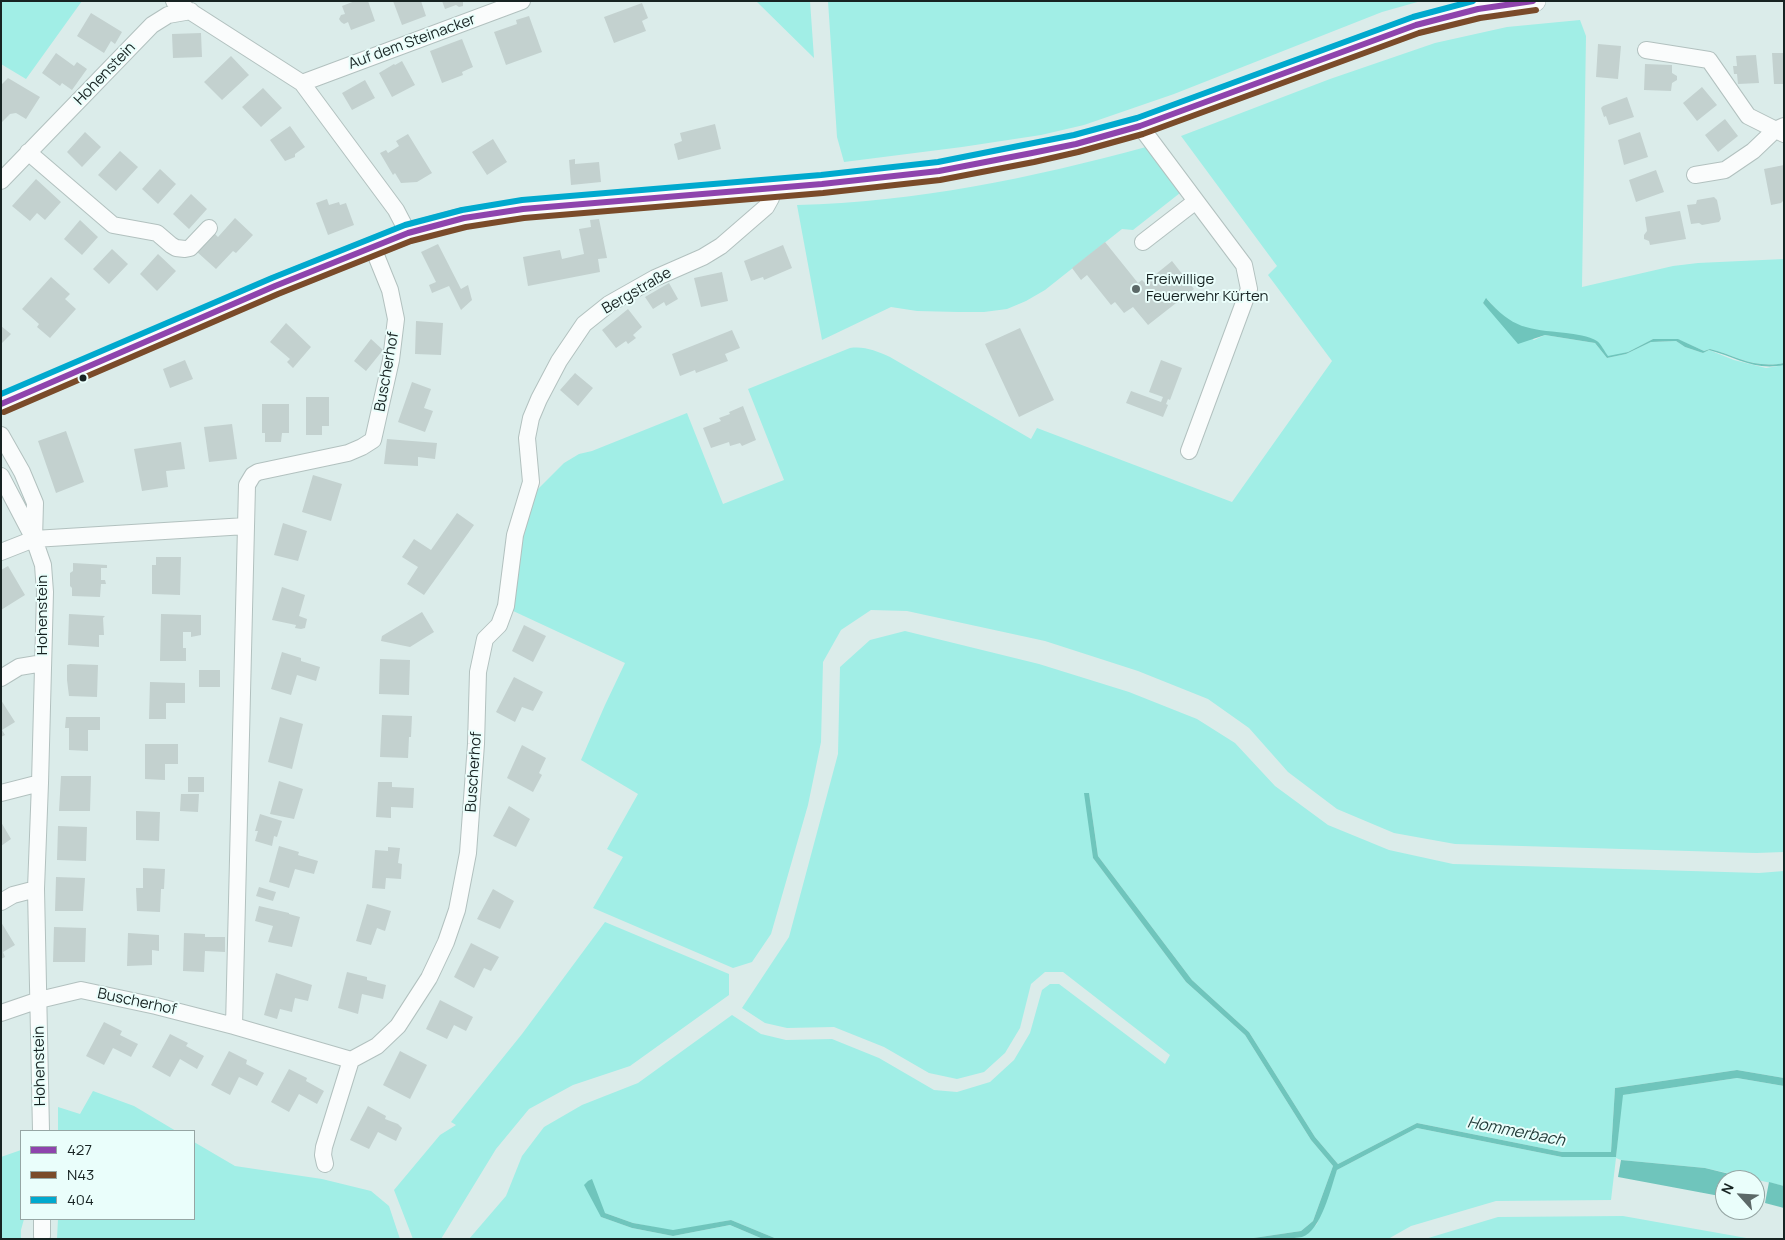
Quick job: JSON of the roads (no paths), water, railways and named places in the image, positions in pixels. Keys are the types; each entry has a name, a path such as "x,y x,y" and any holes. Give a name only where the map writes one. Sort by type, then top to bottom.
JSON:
{"main road":[{"path":"1,404 277,292 408,232 464,218 523,209 822,184 939,171 1076,144 1140,126 1416,25 1478,9 1535,1"}],"street":[{"path":"174,1 302,83 396,210 408,232"},
{"name":"Auf dem Steinacker","path":"302,83 522,1"},
{"name":"Hohenstein","path":"1,181 152,25 168,15 191,11"},
{"path":"1646,50 1709,60 1748,116 1781,130"},
{"path":"1140,126 1244,265 1249,289 1189,451"},
{"path":"1695,175 1725,170 1781,130"},
{"path":"28,152 113,225 157,233 176,248 185,249 190,248 209,228"},
{"name":"Bergstraße","path":"529,454 527,438 531,418 539,399 559,361 584,324 609,304 655,278 703,257 721,246 766,207 772,198 774,187"},
{"path":"1143,242 1196,201"},
{"name":"Buscherhof","path":"234,1026 247,485 249,480 258,472 348,453 373,440 391,360 396,319 390,290 373,248"},
{"name":"Hohenstein","path":"1,435 22,472 35,503 34,539"},
{"name":"Buscherhof","path":"39,1000 81,990 156,1006 234,1026 351,1060 377,1046 398,1026 429,978 446,942 457,910 468,853 476,744 478,672 485,639 499,625 506,606 515,535 531,482 529,454"},
{"name":"Hohenstein","path":"1,476 34,539 42,565 45,592 36,889 40,1130"},
{"path":"1,552 34,539 246,526"},
{"name":"Hohenstein","path":"1,678 19,667 43,663"},
{"path":"1,793 40,783"},
{"path":"1,902 13,895 36,889"},
{"name":"Hohenstein","path":"1,1013 39,1000"},
{"path":"326,1164 323,1155 324,1147 351,1060"},
{"path":"42,1220 42,1236"}],"place":[{"name":"Freiwillige Feuerwehr Kürten","path":"1136,289"}],"water label":[{"name":"Hommerbach","path":"1516,1132"}]}
